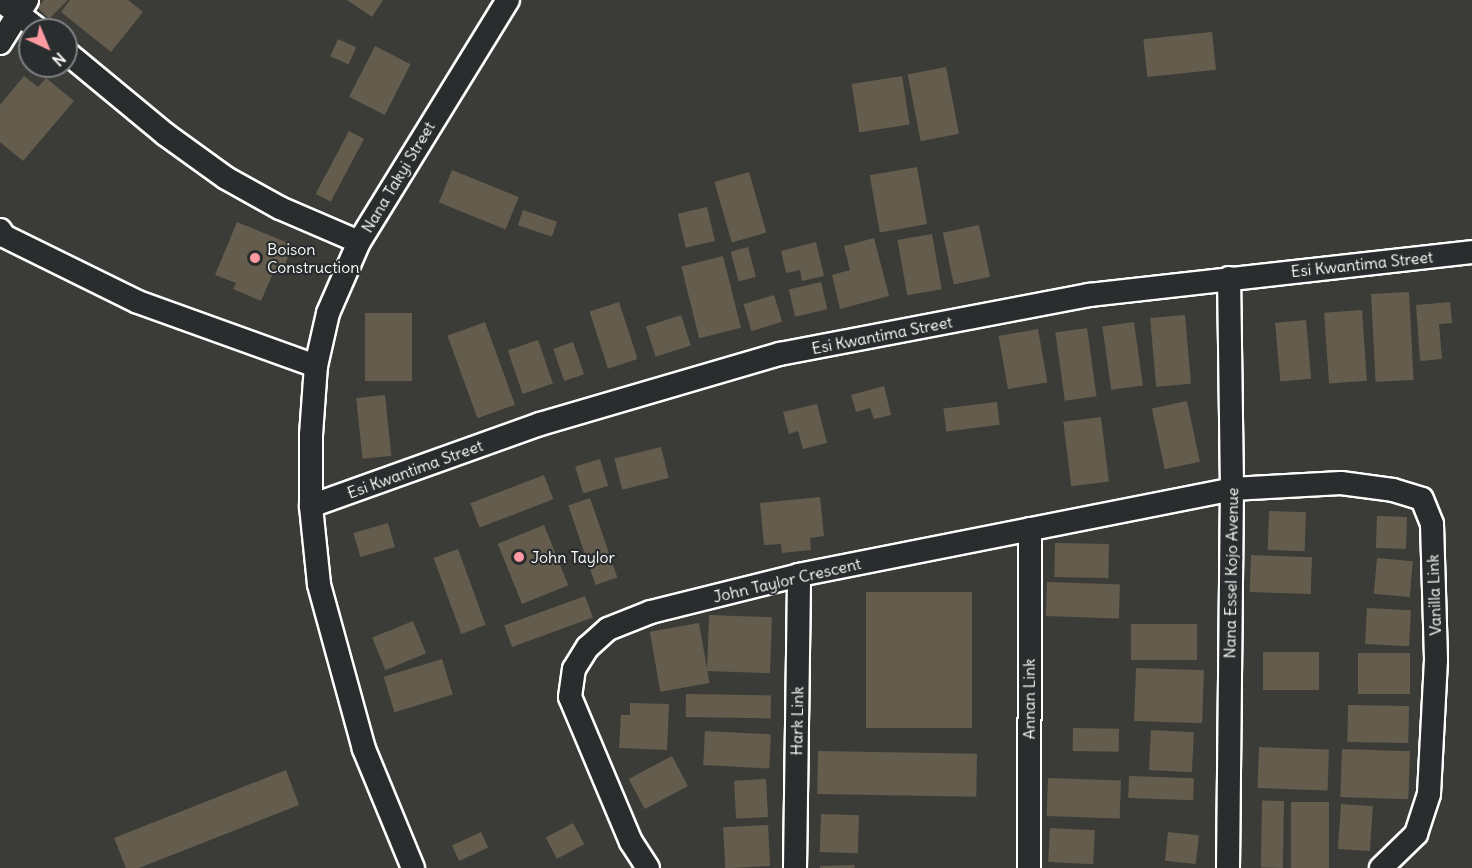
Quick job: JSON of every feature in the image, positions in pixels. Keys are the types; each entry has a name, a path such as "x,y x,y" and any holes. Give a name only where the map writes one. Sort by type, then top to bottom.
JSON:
{"street":[{"path":"0,0 24,7 0,43"},
{"name":"Nana Takyi Street","path":"413,868 364,749 319,584 311,506 311,435 316,366 328,313 359,242 508,0"},
{"path":"78,62 165,134 226,178 280,208 359,242"},
{"path":"0,230 4,236 138,302 316,366"},
{"name":"Esi Kwantima Street","path":"311,506 540,424 780,354 1089,295 1472,252"},
{"name":"Nana Essel Kojo Avenue","path":"1228,868 1232,489 1230,278"},
{"name":"Vanilla Link","path":"1232,489 1341,483 1394,490 1422,499 1432,524 1436,660 1429,794 1416,834 1381,868"},
{"name":"John Taylor Crescent","path":"648,868 631,842 570,697 574,669 588,647 608,629 651,612 799,575 1232,489"},
{"name":"Annan Link","path":"1029,868 1030,529"},
{"name":"Hark Link","path":"795,868 799,575"}],"building":[{"path":"44,0 68,0 50,18 37,7"},
{"path":"70,0 128,0 143,12 111,52 78,26 78,18 68,18 61,12"},
{"path":"347,0 383,0 372,17"},
{"path":"1212,32 1216,70 1147,77 1143,39"},
{"path":"338,39 356,47 349,64 330,56"},
{"path":"375,46 411,64 385,115 349,97"},
{"path":"946,67 959,134 921,141 908,74"},
{"path":"902,76 910,124 859,132 852,84"},
{"path":"22,78 27,78 38,87 46,78 74,101 23,161 0,142 0,105"},
{"path":"349,131 364,139 331,202 316,194"},
{"path":"917,167 927,224 880,232 870,175"},
{"path":"452,170 519,197 506,229 439,202"},
{"path":"749,172 766,233 732,242 714,182"},
{"path":"707,207 715,241 686,248 678,214"},
{"path":"523,210 557,222 552,237 518,225"},
{"name":"Boison Construction","path":"237,222 293,245 281,274 274,271 261,301 233,289 236,283 215,275"},
{"path":"979,225 990,277 954,285 943,233"},
{"path":"932,234 942,289 907,295 898,240"},
{"path":"874,238 889,296 840,309 832,275 850,270 844,246"},
{"path":"816,242 824,276 802,281 800,270 786,273 781,251"},
{"path":"748,247 756,277 739,282 731,252"},
{"path":"723,256 741,328 699,338 681,266"},
{"path":"821,282 827,309 795,317 789,289"},
{"path":"1409,292 1414,380 1376,382 1371,294"},
{"path":"774,295 782,322 752,331 743,304"},
{"path":"619,302 638,359 608,369 590,312"},
{"path":"1450,302 1452,323 1439,324 1442,359 1420,361 1416,305"},
{"path":"1362,310 1367,381 1329,383 1324,313"},
{"path":"365,313 412,313 412,381 365,381"},
{"path":"681,315 691,345 656,357 646,326"},
{"path":"1185,315 1191,384 1156,387 1150,318"},
{"path":"1306,320 1311,379 1280,381 1275,323"},
{"path":"485,322 515,405 478,418 447,336"},
{"path":"1134,322 1143,385 1111,390 1102,326"},
{"path":"1087,328 1097,396 1065,401 1055,332"},
{"path":"1038,329 1047,382 1008,389 999,336"},
{"path":"538,340 553,383 523,394 508,350"},
{"path":"573,342 584,374 564,381 553,349"},
{"path":"884,386 891,415 874,419 870,408 856,412 851,395"},
{"path":"385,395 391,456 363,459 356,398"},
{"path":"1187,401 1200,462 1165,469 1152,408"},
{"path":"997,402 1000,425 946,431 943,409"},
{"path":"817,404 827,443 803,449 798,431 789,434 783,412"},
{"path":"1101,417 1109,482 1071,486 1063,422"},
{"path":"661,447 669,478 622,490 614,459"},
{"path":"600,459 608,486 583,493 575,467"},
{"path":"544,475 553,499 480,528 470,503"},
{"path":"820,497 824,536 810,538 811,550 782,553 781,544 764,545 760,503"},
{"path":"590,498 617,577 596,585 568,505"},
{"path":"1269,511 1306,512 1305,551 1268,550"},
{"path":"1377,516 1407,517 1406,549 1376,548"},
{"path":"388,523 395,547 360,557 353,533"},
{"path":"544,525 568,585 522,604 498,544"},
{"path":"1055,543 1109,544 1108,578 1054,577"},
{"path":"458,549 486,625 461,634 434,558"},
{"path":"1251,555 1312,557 1311,594 1250,592"},
{"path":"1377,558 1413,561 1410,597 1374,594"},
{"path":"1047,582 1120,585 1119,619 1046,616"},
{"path":"866,592 972,592 972,728 866,728"},
{"path":"585,596 593,618 512,647 504,625"},
{"path":"1367,608 1411,610 1409,646 1365,644"},
{"path":"709,615 772,617 770,673 707,671"},
{"path":"413,621 426,653 385,670 372,637"},
{"path":"699,623 710,683 660,692 650,632"},
{"path":"1131,624 1197,624 1197,660 1131,660"},
{"path":"1263,652 1319,652 1319,690 1263,690"},
{"path":"1358,653 1410,653 1410,694 1358,694"},
{"path":"442,659 453,694 394,712 384,677"},
{"path":"1136,668 1204,670 1202,723 1134,721"},
{"path":"686,694 771,695 771,718 686,717"},
{"path":"630,703 669,704 667,750 619,748 621,715 630,715"},
{"path":"1348,705 1409,706 1408,743 1347,742"},
{"path":"1073,728 1119,729 1119,752 1073,751"},
{"path":"1151,730 1194,732 1192,772 1149,770"},
{"path":"705,731 771,734 769,768 703,765"},
{"path":"1259,747 1329,749 1328,790 1258,788"},
{"path":"1342,749 1410,751 1408,799 1340,797"},
{"path":"818,751 977,754 976,797 817,794"},
{"path":"672,756 688,786 645,809 629,779"},
{"path":"286,770 299,805 139,868 126,868 114,838"},
{"path":"1129,776 1194,778 1193,800 1128,798"},
{"path":"1048,778 1121,781 1120,819 1047,816"},
{"path":"766,779 768,817 736,819 734,781"},
{"path":"1262,801 1284,801 1283,868 1261,868"},
{"path":"1291,802 1329,802 1329,868 1291,868"},
{"path":"1341,804 1373,806 1370,851 1338,849"},
{"path":"821,814 859,815 858,853 820,852"},
{"path":"573,823 584,844 557,859 546,838"},
{"path":"768,825 770,866 725,868 723,827"},
{"path":"1050,828 1095,830 1093,864 1048,862"},
{"path":"481,832 488,847 459,861 452,846"},
{"path":"1168,832 1199,835 1196,864 1165,861"},
{"path":"854,865 855,868 820,868 820,866"}],"place":[{"name":"Boison Construction","path":"255,258"},
{"name":"John Taylor","path":"519,557"}]}
